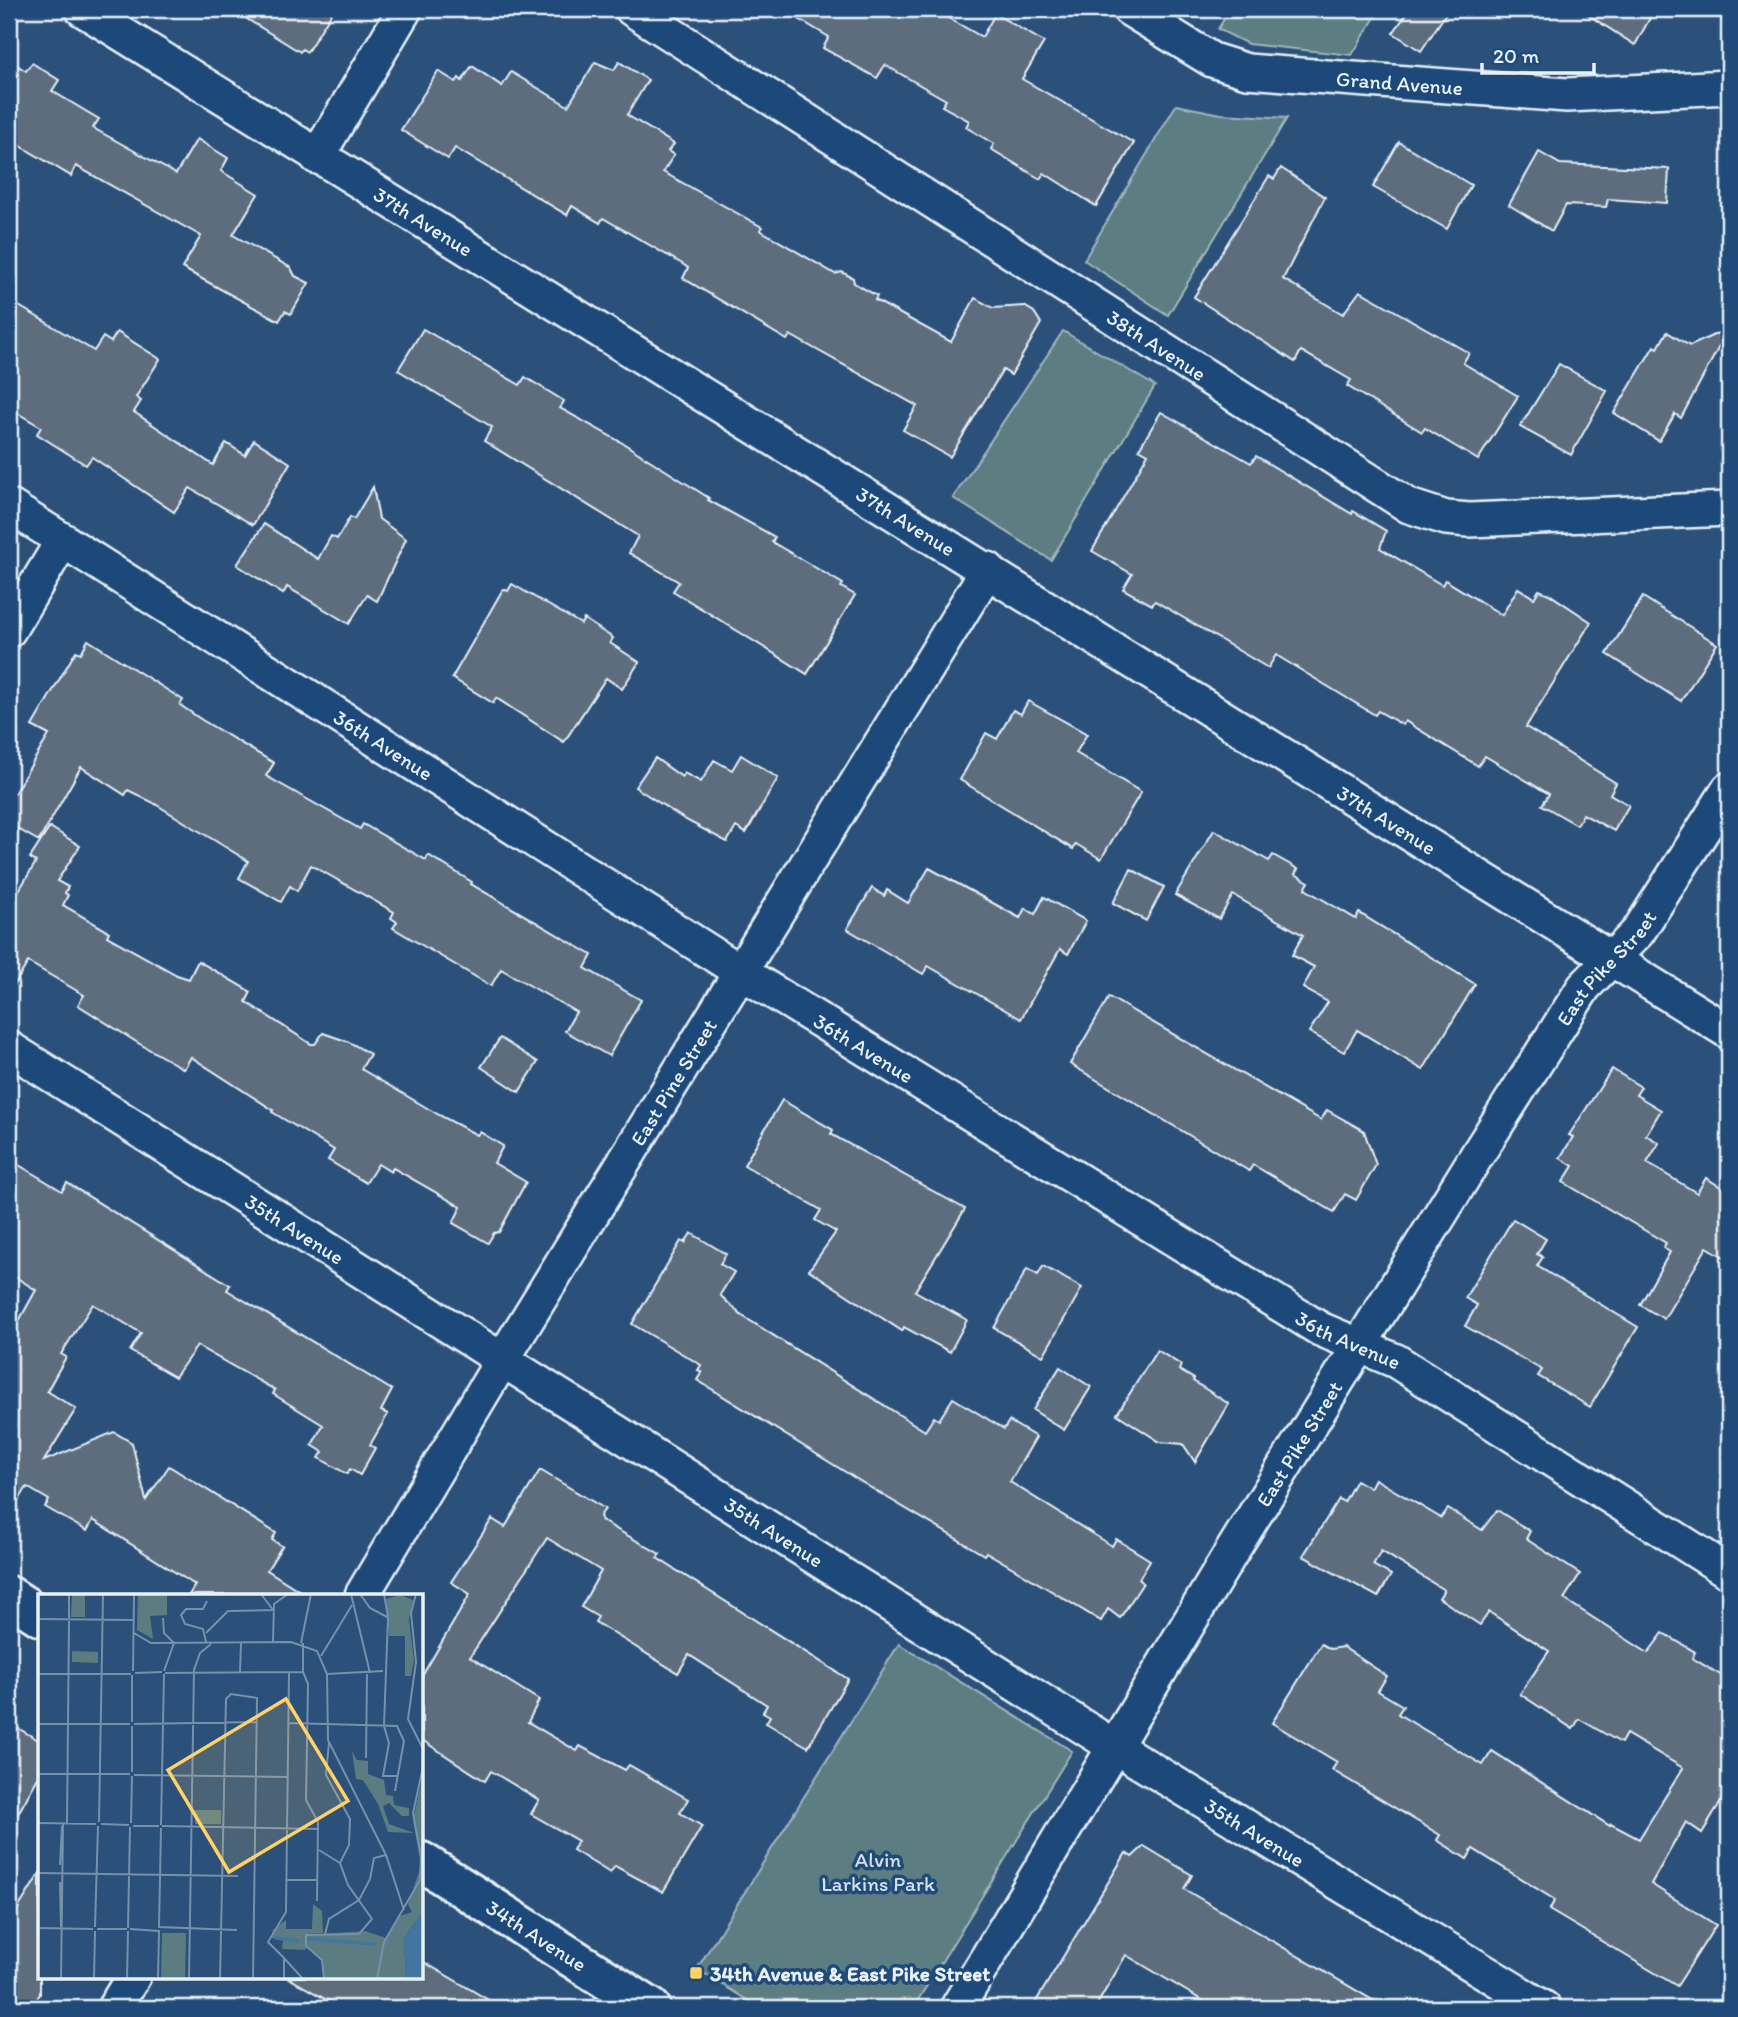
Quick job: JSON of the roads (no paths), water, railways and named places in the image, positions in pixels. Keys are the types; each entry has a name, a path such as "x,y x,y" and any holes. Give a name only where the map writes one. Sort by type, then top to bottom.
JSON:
{"street":[{"name":"37th Avenue","path":"82,9 317,157 988,569 1729,1032"},
{"path":"317,157 405,9"},
{"name":"38th Avenue","path":"632,9 1409,506 1446,518 1469,520 1729,509"},
{"name":"Grand Avenue","path":"1129,9 1212,60 1247,71 1567,95 1729,87"},
{"name":"36th Avenue","path":"9,506 741,972 1320,1329 1396,1361 1729,1572"},
{"path":"9,630 63,540"},
{"name":"East Pine Street","path":"363,1594 501,1362 988,569"},
{"name":"East Pike Street","path":"957,2008 1360,1346 1584,987 1638,932 1729,789"},
{"name":"35th Avenue","path":"9,1048 501,1362 1115,1747 1544,2008"},
{"path":"9,1597 38,1615"},
{"name":"34th Avenue","path":"424,1864 651,2008"},
{"path":"114,2008 131,1979"}],"place":[{"name":"34th Avenue & East Pike Street","path":"696,1973"}],"park label":[{"name":"Alvin Larkins Park","path":"878,1871"}]}
